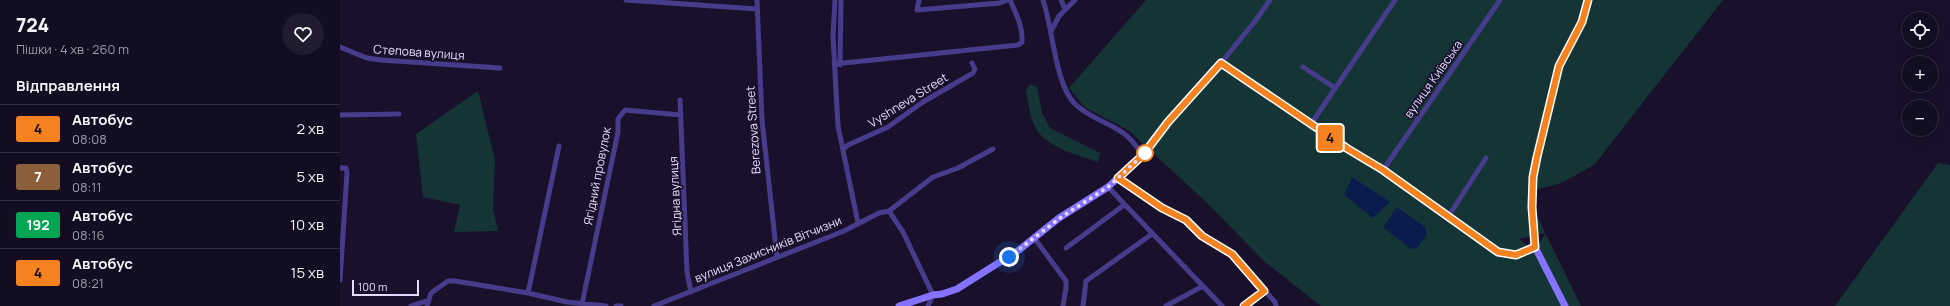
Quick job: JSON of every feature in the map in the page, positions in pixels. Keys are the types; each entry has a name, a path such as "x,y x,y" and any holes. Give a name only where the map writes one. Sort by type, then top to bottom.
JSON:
{"street":[{"path":"626,0 756,9"},
{"name":"Berezova Street","path":"757,0 756,9 762,120 777,257"},
{"path":"835,0 838,126 848,182 858,223"},
{"path":"837,64 841,0"},
{"path":"837,64 1018,45 1022,42 1022,30 1009,0 1000,3 917,10 919,0"},
{"path":"1043,0 1052,30 1064,86 1074,103 1081,110 1127,136 1143,155"},
{"path":"1061,0 1065,9"},
{"path":"1052,30 1059,16 1075,0"},
{"path":"899,306 933,294 942,294 957,289 1035,239 1060,218 1108,187 1143,155 1168,122 1221,63 1256,20 1270,0"},
{"path":"1311,124 1395,0"},
{"name":"вулиця Київська","path":"1383,170 1500,0"},
{"path":"1565,306 1535,247 1532,207 1533,177 1559,66 1582,22 1588,0"},
{"name":"Степова вулиця","path":"340,47 367,58 374,59 500,68"},
{"name":"Vyshneva Street","path":"843,149 848,145 888,127 923,102 973,73 975,69 972,62"},
{"path":"1221,63 1311,124 1383,170 1498,252 1516,255 1535,247"},
{"path":"1303,67 1335,88"},
{"name":"Ягідна вулиця","path":"680,100 687,272 691,292"},
{"name":"Ягідний провулок","path":"582,304 618,132 618,118 625,110 681,115"},
{"path":"340,115 399,114"},
{"path":"528,293 559,146"},
{"name":"вулиця Захисників Вітчизни","path":"654,306 844,231 858,223 889,211 933,177 958,168 994,149"},
{"path":"1448,217 1486,158"},
{"path":"340,168 346,168 347,173 340,280"},
{"path":"1118,178 1162,208 1186,220 1202,236 1232,254 1275,302 1276,306"},
{"path":"1108,187 1222,306"},
{"path":"1066,248 1124,205"},
{"path":"889,211 903,232 933,294 928,306"},
{"path":"1083,306 1086,281 1152,234"},
{"path":"1035,239 1066,281 1063,306"},
{"path":"427,306 431,293 448,281 528,293 582,304 606,306"},
{"path":"1166,306 1203,286"},
{"path":"1244,306 1264,291"},
{"path":"411,306 429,300"},
{"path":"616,306 621,306"}],"green space":[{"path":"1146,0 1723,0 1594,165 1561,183 1536,190 1536,214 1545,233 1519,239 1534,250 1546,234 1581,306 1321,306 1265,262 1205,201 1128,130 1084,107 1069,88"},
{"path":"1030,84 1037,87 1042,113 1050,128 1100,153 1098,162 1060,148 1043,138 1037,131 1030,114 1026,91"},
{"path":"478,91 495,160 493,209 498,231 454,232 460,205 423,197 416,134"},
{"path":"1938,163 1950,165 1950,306 1835,306"}],"water":[{"path":"1352,177 1390,202 1373,218 1344,195"},
{"path":"1397,207 1425,227 1427,234 1417,248 1411,249 1383,227"}],"bus line":[{"name":"4","path":"1244,306 1264,291 1232,254 1221,246 1202,236 1186,220 1162,208 1118,178 1143,155 1168,122 1204,80 1221,63 1348,149 1383,170 1498,252 1516,255 1535,247 1532,207 1533,177 1537,157 1559,66 1576,36 1587,8 1588,0"}],"route":[{"path":"1009,257 1035,239 1060,218 1108,187 1145,153"}]}
